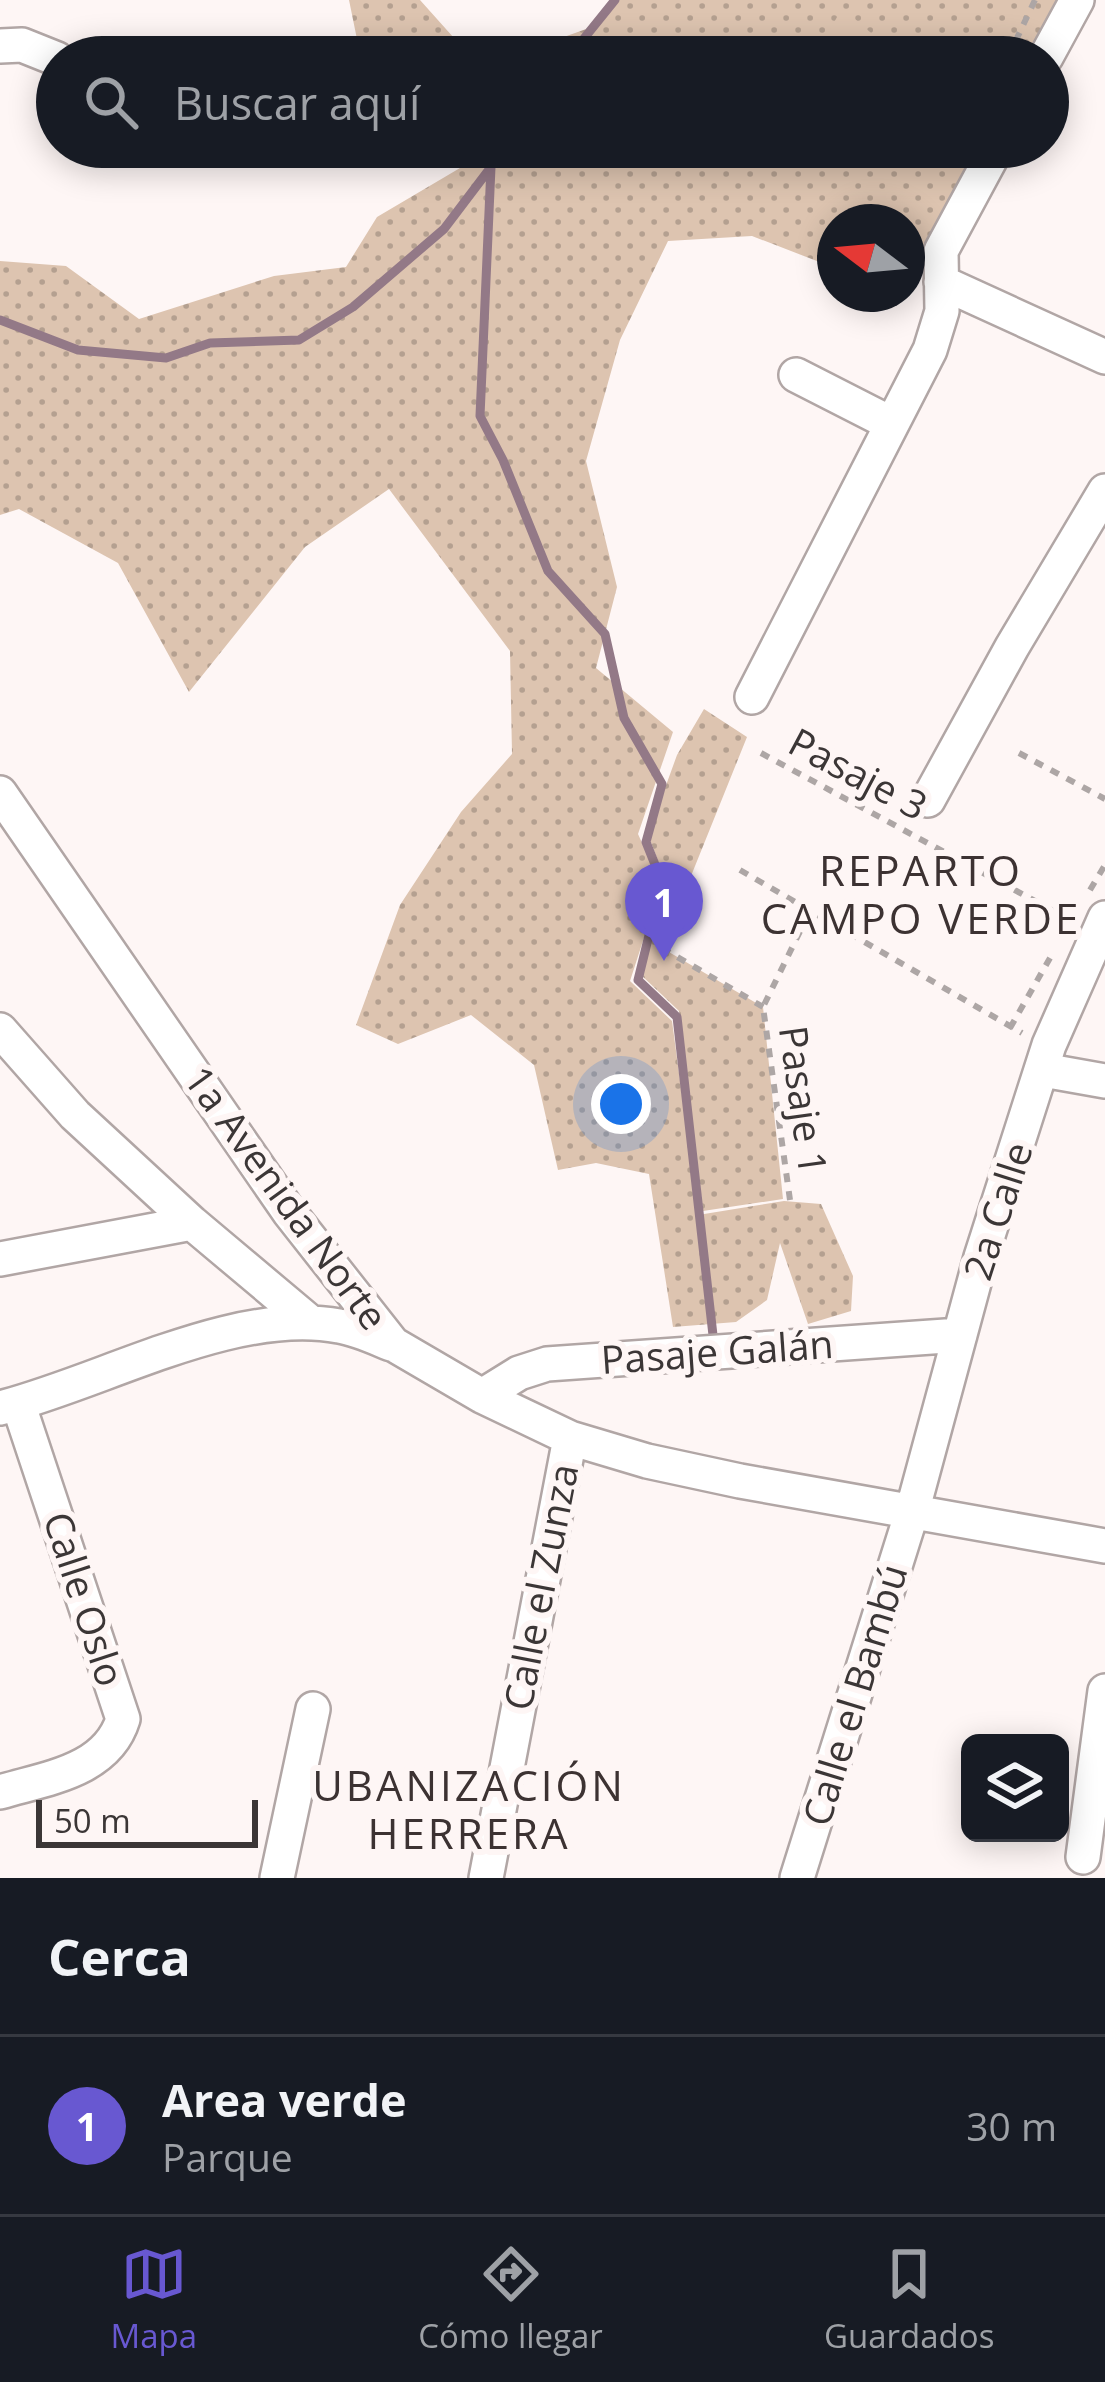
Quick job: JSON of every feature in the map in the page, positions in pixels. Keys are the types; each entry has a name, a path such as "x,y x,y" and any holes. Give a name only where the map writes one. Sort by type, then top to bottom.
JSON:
{"street":[{"path":"1057,36 1077,0"},
{"path":"0,46 22,45 36,51"},
{"path":"752,697 930,350 942,311 941,251 986,168"},
{"path":"941,283 1105,357"},
{"path":"796,375 892,424"},
{"path":"928,800 1105,491"},
{"name":"1a Avenida Norte","path":"0,793 289,1212 393,1344 482,1396 570,1438 647,1461 1105,1546"},
{"name":"2a Calle","path":"912,1512 981,1257 1046,1057 1105,917"},
{"path":"0,1030 75,1115 192,1223 311,1323"},
{"path":"1046,1057 1105,1081"},
{"path":"0,1259 192,1223"},
{"path":"9,1405 215,1334 272,1324 339,1325 393,1344"},
{"name":"Pasaje Galán","path":"482,1396 519,1372 547,1364 960,1335"},
{"name":"Calle Oslo","path":"0,1792 73,1770 101,1756 117,1741 123,1719 9,1405"},
{"name":"Calle el Zunza","path":"486,1878 570,1438"},
{"name":"Calle el Bambú","path":"797,1878 912,1512"},
{"path":"1083,1857 1105,1691"},
{"path":"277,1878 313,1709"}],"path":[{"path":"1018,36 1035,0"},
{"name":"Pasaje 3","path":"761,753 1073,919 1063,937"},
{"path":"1019,753 1105,799"},
{"path":"740,870 1010,1028 1046,1057"},
{"name":"Pasaje 1","path":"790,1200 763,1007 810,911"},
{"name":"Pasaje 1","path":"662,948 763,1007"},
{"path":"1010,1028 1052,956"}],"shaded area":[{"path":"349,0 420,0 452,36 356,36"},
{"path":"612,0 1081,0 1056,36 567,36 589,28"},
{"path":"842,8 875,36 827,36"},
{"path":"460,168 972,168 925,249 925,204 817,204 817,261 752,236 668,241 620,340 586,461 617,587 596,668 673,732 638,834 661,885 630,981 672,1021 698,1215 784,1201 821,1204 853,1276 851,1311 808,1324 780,1243 767,1300 736,1322 673,1327 649,1174 596,1163 558,1170 534,1065 471,1015 398,1044 356,1025 400,905 461,812 512,754 510,651 389,489 305,547 189,692 118,563 19,509 0,515 0,261 66,266 139,319 274,276 346,267 377,217"},
{"path":"704,709 747,737 662,948 763,1007 783,1199 703,1211 679,1011 640,974 668,886 648,835 677,755"}],"waterway":[{"path":"586,36 615,0"},
{"path":"0,320 78,350 166,358 210,343 299,340 353,307 444,229 490,168"},
{"path":"491,168 480,416 548,571 605,634 624,718 662,784 646,842 662,882 638,980 677,1017 714,1344"}],"place":[{"name":"Area verde","path":"664,961"}],"district":[{"name":"REPARTO CAMPO VERDE","path":"921,895"},
{"name":"UBANIZACIÓN HERRERA","path":"469,1810"}]}
